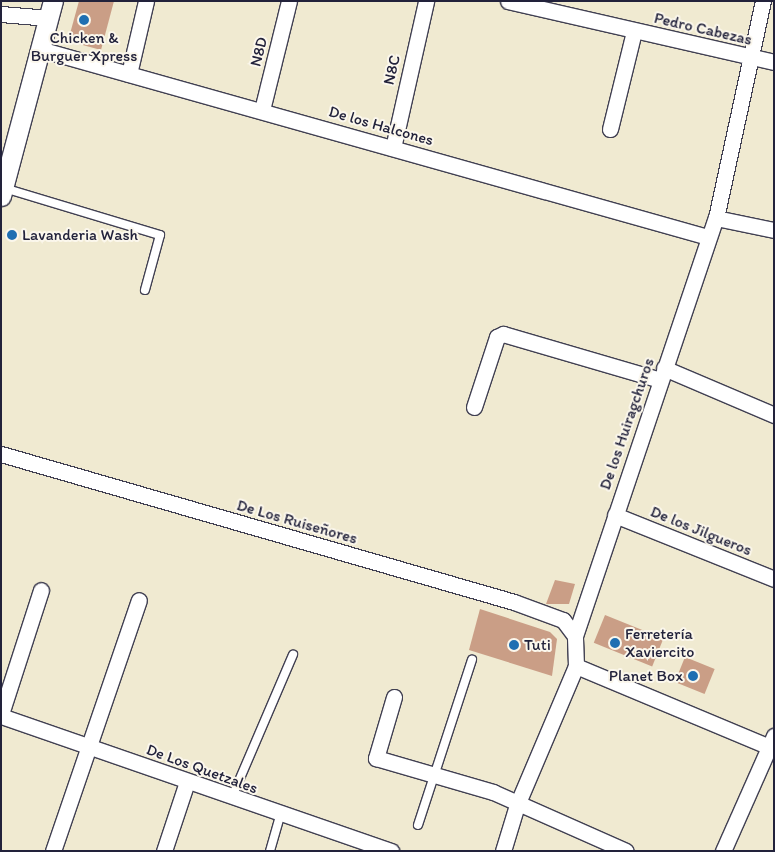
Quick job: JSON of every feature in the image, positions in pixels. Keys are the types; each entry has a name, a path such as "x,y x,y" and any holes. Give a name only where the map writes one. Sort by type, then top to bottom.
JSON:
{"street":[{"path":"129,74 146,1"},
{"name":"N8D","path":"262,110 289,1"},
{"name":"N8C","path":"393,148 426,1"},
{"name":"Pedro Cabezas","path":"510,1 774,62"},
{"name":"De los Huiragchuros","path":"503,851 517,805 576,666 575,636 708,237 716,218 763,1"},
{"path":"1,14 51,10 43,50 2,192"},
{"path":"610,129 634,31"},
{"name":"De los Halcones","path":"43,50 262,110 708,237"},
{"path":"716,218 774,230"},
{"path":"474,407 497,337 503,334 662,374 774,415"},
{"name":"De Los Ruiseñores","path":"1,454 530,607 563,620 575,636"},
{"name":"De los Jilgueros","path":"615,515 774,579"},
{"path":"1,715 42,590"},
{"path":"53,851 90,748 139,600"},
{"path":"576,666 772,744 723,851"},
{"path":"394,697 374,755 493,792 517,805 626,851"},
{"name":"De Los Quetzales","path":"1,715 280,815 363,847 391,851"},
{"path":"164,851 187,782"}],"lane":[{"path":"2,192 160,235 145,290"},
{"path":"232,799 293,655"},
{"path":"418,825 472,660"},
{"path":"270,851 280,815"}],"building":[{"path":"79,1 114,1 101,50 68,41"},
{"path":"555,580 575,584 569,604 546,604"},
{"name":"Tuti","path":"480,609 550,632 557,639 552,676 469,650"},
{"path":"605,615 663,639 652,666 594,643"},
{"path":"685,657 715,669 705,694 675,682"}],"place":[{"name":"Chicken & Burguer Xpress","path":"84,20"},
{"name":"Lavanderia Wash","path":"12,235"},
{"name":"Ferretería Xaviercito","path":"615,643"},
{"name":"Tuti","path":"514,645"},
{"name":"Planet Box","path":"693,676"}]}
